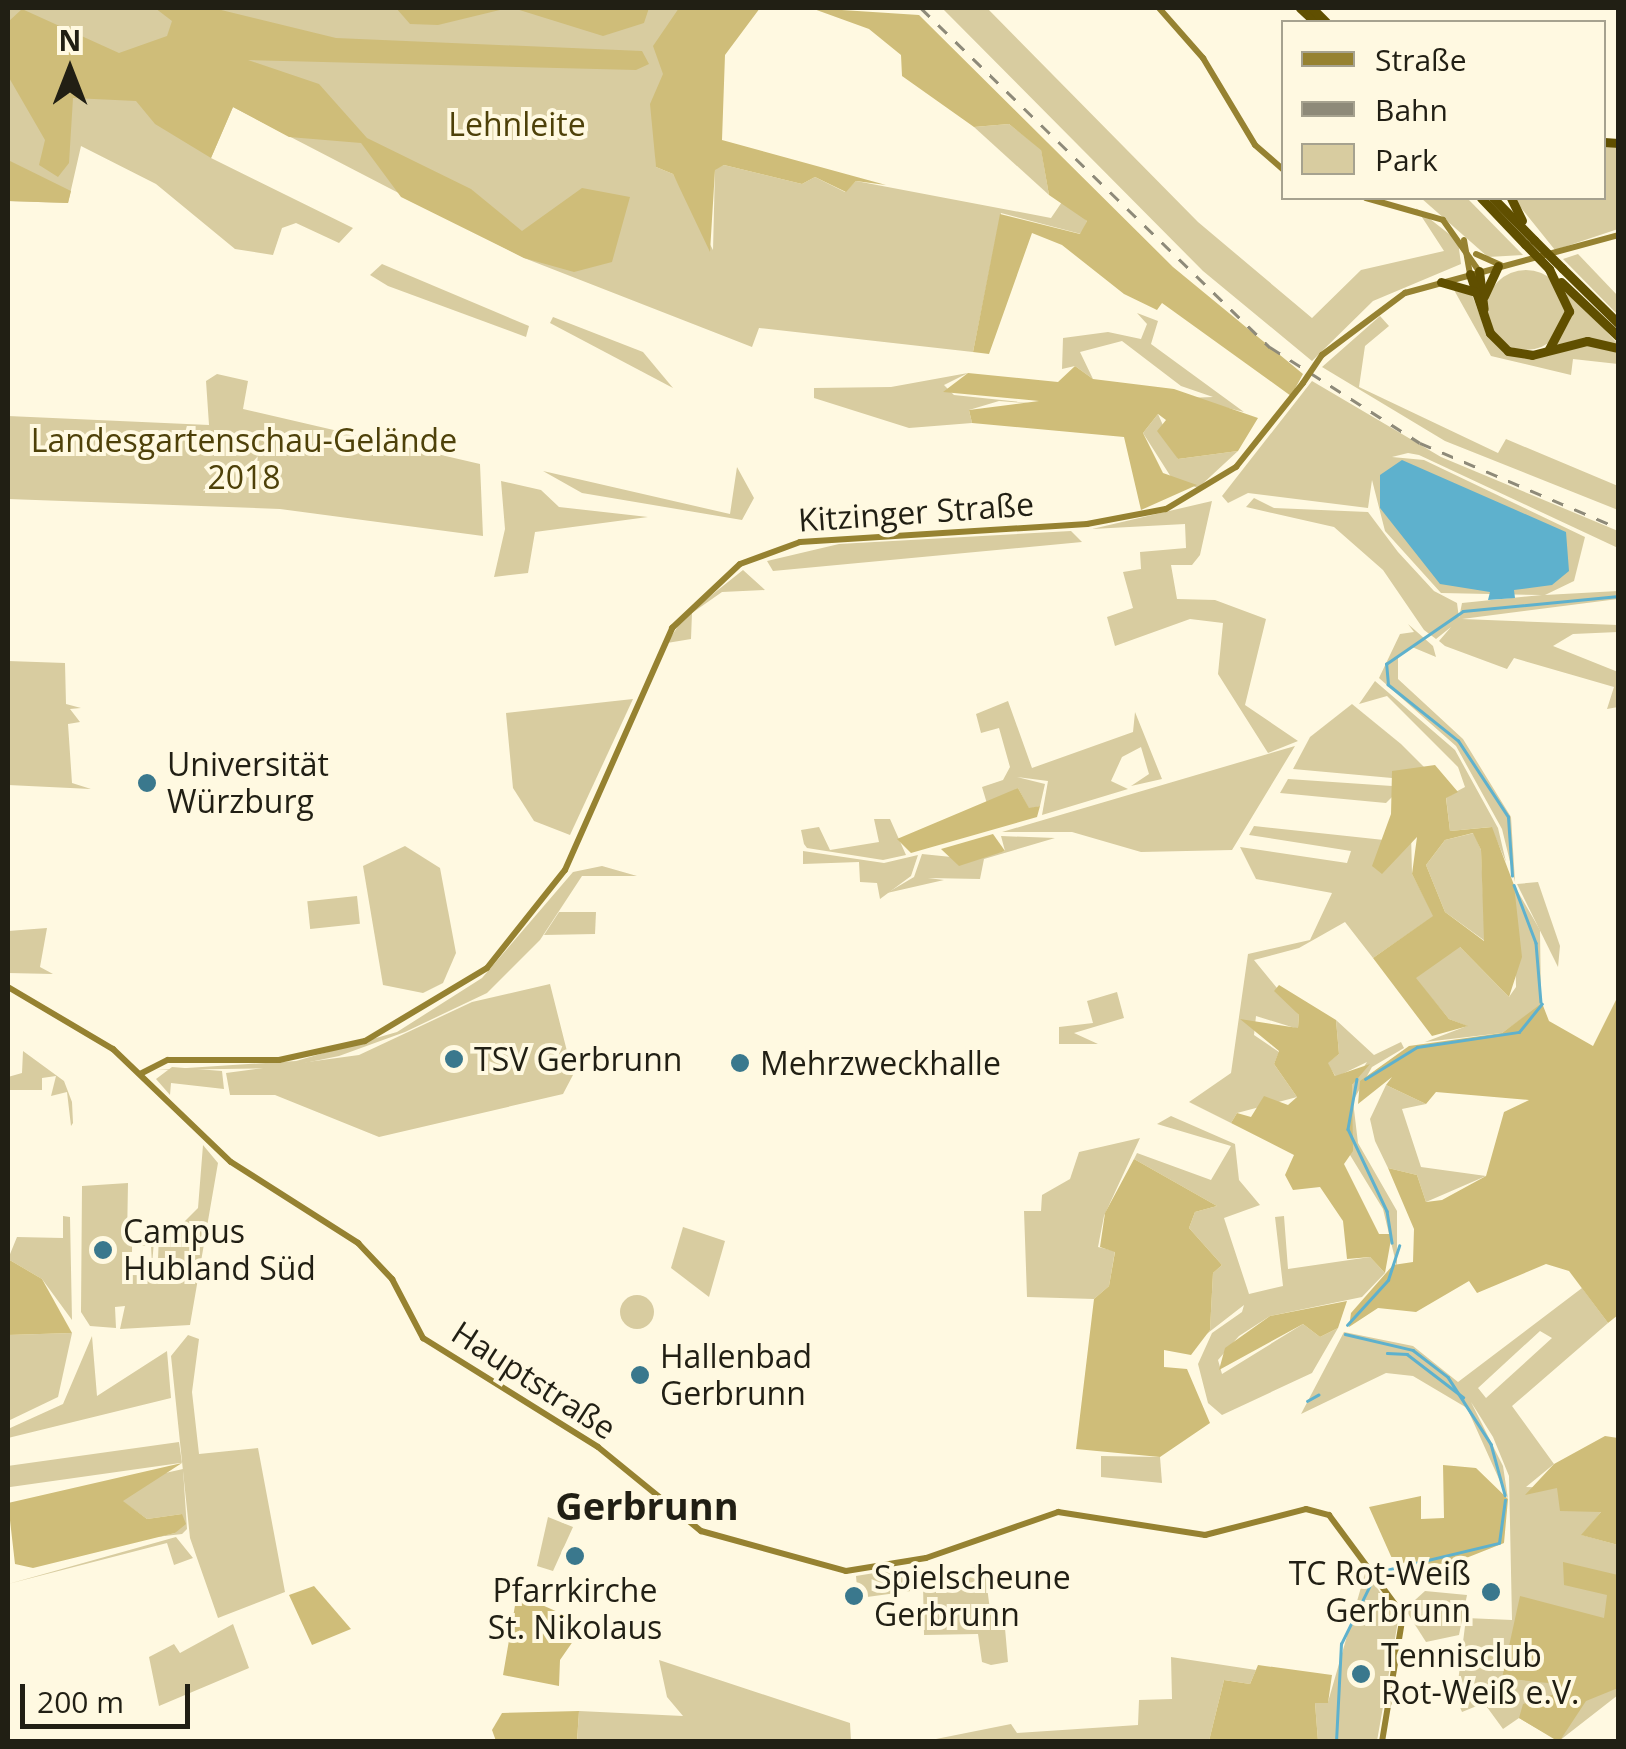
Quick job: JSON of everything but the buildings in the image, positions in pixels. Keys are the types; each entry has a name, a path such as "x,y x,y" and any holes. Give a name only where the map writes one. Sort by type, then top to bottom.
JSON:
{"highway":[{"path":"1483,200 1618,323"},
{"path":"1495,200 1548,269 1618,336"},
{"path":"1513,200 1529,242"},
{"path":"1479,296 1500,266"},
{"path":"1544,352 1569,320 1548,269"},
{"path":"1475,272 1486,322 1508,352 1544,352 1587,341 1618,348"},
{"path":"1442,282 1479,296"}],"street":[{"path":"1159,8 1281,166"},
{"path":"1376,200 1428,211 1463,238 1475,254 1500,266"},
{"name":"Kitzinger Straße","path":"140,1074 168,1060 278,1060 365,1042 488,968 565,870 672,628 740,564 800,542 1128,519 1202,494 1258,445 1322,355 1383,302 1475,272 1618,235"},
{"path":"1463,238 1475,272"},
{"path":"1475,254 1475,272"},
{"path":"8,987 71,1020 140,1074"},
{"name":"Hauptstraße","path":"140,1074 231,1162 367,1251 415,1328 598,1447 685,1522 840,1571 933,1556 1058,1512 1205,1536 1306,1509 1329,1515 1378,1575 1403,1615 1382,1742"}],"green space":[{"name":"Lehnleite","path":"8,8 695,8 655,106 656,167 673,174 713,250 715,169 724,165 802,184 815,177 845,192 856,181 1051,218 1064,199 1087,221 1081,234 1001,213 973,352 759,328 752,347 524,258 233,107 211,158 353,228 339,243 296,223 282,228 273,255 235,249 156,184 81,146 68,203 8,201"},
{"path":"942,8 988,9 1198,222 1312,318 1361,270 1444,251 1416,208 1458,241 1461,264 1373,301 1312,361 1203,271"},
{"path":"1009,124 1041,149 1049,195 974,127"},
{"path":"1606,146 1618,148 1618,229 1555,250 1515,200 1606,200"},
{"path":"1423,200 1469,200 1523,255 1488,257"},
{"path":"1578,254 1618,296 1618,315 1563,259"},
{"path":"382,264 529,326 526,337 388,286 370,275"},
{"path":"1526,270 1541,273 1554,282 1563,295 1563,325 1554,338 1541,347 1526,350 1511,347 1498,338 1489,325 1486,310 1489,295 1498,282 1511,273"},
{"path":"1566,289 1618,344 1552,349 1570,320"},
{"path":"1454,290 1472,295 1487,334 1506,354 1528,359 1599,343 1618,350 1618,364 1573,359 1571,375 1491,356"},
{"path":"1137,313 1158,321 1151,344 1244,412 1187,398 1213,397 1181,386 1122,341 1080,352 1093,379 1075,366 1062,369 1063,338 1108,332 1141,339 1147,324"},
{"path":"1380,316 1389,326 1365,346 1359,387 1498,453 1506,439 1618,486 1618,510 1445,441 1322,367"},
{"path":"553,317 643,352 673,388 550,323"},
{"path":"968,373 944,385 954,395 1038,404 999,401 969,410 972,423 909,428 814,398 814,388 891,387"},
{"name":"Landesgartenschau-Gelände 2018","path":"217,374 248,381 243,409 480,464 483,536 280,509 8,499 8,416 209,425 206,381"},
{"path":"1312,381 1441,457 1618,531 1618,548 1419,455 1392,457 1424,460 1585,537 1574,581 1545,595 1618,591 1618,599 1462,619 1618,625 1618,632 1573,634 1553,646 1618,672 1618,707 1607,709 1614,687 1514,658 1507,669 1445,646 1439,641 1451,627 1436,639 1424,630 1383,570 1334,527 1246,507 1254,498 1274,508 1368,512 1434,591 1457,603 1459,618 1462,603 1542,595 1441,593 1385,531 1372,480 1368,508 1248,493 1228,503 1222,496"},
{"path":"1158,414 1178,459 1238,451 1198,488 1171,477 1143,433"},
{"path":"737,467 754,498 742,520 582,493 543,471 730,514"},
{"path":"501,481 541,490 559,507 648,517 535,532 528,573 494,577 505,529"},
{"path":"1212,501 1200,555 1192,565 1171,565 1177,599 1215,600 1266,619 1245,705 1298,741 1268,753 1218,674 1223,623 1190,619 1115,646 1107,617 1133,608 1123,572 1141,569 1140,552 1186,548 1185,524 1092,529"},
{"path":"1071,531 1082,542 773,571 767,561 839,544"},
{"path":"743,570 765,590 722,592 692,613 691,639 667,643 684,617"},
{"path":"1408,624 1433,646 1436,657 1412,647 1398,657 1398,679 1463,739 1511,817 1515,882 1502,829 1456,746 1379,678 1400,634 1414,632"},
{"path":"8,661 65,663 66,704 81,708 70,709 80,722 68,724 72,783 91,789 8,785"},
{"path":"1375,681 1455,750 1498,828 1506,862 1491,827 1450,831 1446,797 1465,787 1458,767 1387,696 1359,704"},
{"path":"633,699 570,835 534,821 513,788 506,713"},
{"path":"1008,701 1032,768 1133,732 1135,712 1162,779 1131,786 1149,774 1141,747 1122,757 1111,781 1128,789 1042,815 1048,781 1017,777 1045,784 1040,806 1029,809 1018,788 988,807 982,787 1003,780 1010,767 999,728 981,733 976,714"},
{"path":"1352,704 1428,771 1392,778 1293,769 1310,737"},
{"path":"1295,746 1232,850 1141,852 1072,832 1002,832"},
{"path":"1288,779 1392,786 1393,796 1386,803 1280,793"},
{"path":"874,819 890,819 906,855 883,860 807,848 804,844 801,830 819,827 830,850 879,842"},
{"path":"1254,826 1384,840 1373,866 1382,873 1411,833 1412,874 1434,916 1373,958 1345,922 1299,948 1254,960 1299,1015 1298,1029 1256,1016 1254,1035 1279,1052 1274,1064 1297,1097 1237,1113 1231,1123 1189,1102 1231,1073 1248,954 1310,940 1332,893 1256,879 1240,847 1347,863 1351,851 1249,835"},
{"path":"1474,833 1481,850 1485,941 1445,912 1426,865 1445,840"},
{"path":"1001,836 1055,838 984,859 980,879 928,878 944,880 887,893 914,877 922,854 971,859 1005,851"},
{"path":"405,846 440,868 456,953 443,983 423,993 383,985 363,866"},
{"path":"803,851 884,863 918,855 911,876 880,899 877,883 860,882 859,862 803,864"},
{"path":"602,866 637,876 582,876 540,940 487,993 405,1032 339,1056 280,1068 156,1070 296,1061 397,1032 482,978 573,872"},
{"path":"1538,882 1560,946 1558,967 1517,884"},
{"path":"1514,885 1540,930 1541,1005 1502,1033 1425,1042 1467,1026 1449,1019 1415,978 1459,946 1509,997 1516,987"},
{"path":"357,896 360,924 310,929 307,901"},
{"path":"559,912 596,912 595,934 544,935"},
{"path":"47,928 40,967 53,974 8,973 8,931"},
{"name":"TSV Gerbrunn","path":"550,984 573,1075 563,1094 379,1137 275,1095 230,1095 226,1073 359,1055 472,1002"},
{"path":"1117,992 1124,1018 1074,1033 1098,1044 1059,1044 1059,1027 1093,1023 1087,1001"},
{"path":"1336,1020 1374,1055 1401,1042 1404,1048 1372,1067 1353,1101 1358,1143 1397,1211 1397,1267 1383,1209 1350,1155 1352,1085 1367,1062 1336,1077 1327,1063 1339,1054"},
{"path":"23,1051 64,1081 72,1102 71,1126 67,1092 51,1096 56,1076 42,1078 42,1090 8,1090 8,1077 22,1073"},
{"path":"172,1067 222,1071 224,1089 171,1083 170,1095 156,1079"},
{"path":"1386,1085 1426,1104 1402,1109 1421,1167 1486,1176 1426,1202 1417,1175 1388,1168 1370,1119"},
{"path":"1171,1116 1235,1144 1239,1180 1260,1205 1224,1218 1249,1294 1283,1286 1275,1217 1284,1216 1288,1269 1370,1257 1385,1273 1362,1297 1270,1316 1239,1336 1218,1360 1222,1374 1303,1324 1320,1337 1338,1328 1312,1373 1222,1415 1208,1403 1198,1364 1212,1333 1242,1312 1244,1305 1195,1343 1210,1330 1213,1273 1222,1265 1189,1228 1195,1212 1217,1206 1134,1159 1137,1153 1211,1180 1231,1146 1157,1124"},
{"path":"1140,1138 1104,1216 1098,1247 1115,1251 1109,1286 1094,1299 1027,1297 1024,1211 1041,1211 1042,1195 1070,1179 1079,1152"},
{"path":"203,1145 218,1163 190,1325 120,1329 125,1306 115,1307 116,1328 90,1326 81,1312 82,1186 128,1183 127,1240 154,1241 152,1265 151,1246 132,1246 132,1275 178,1276 178,1258 158,1259 159,1234 176,1243 177,1229 198,1208"},
{"path":"63,1216 70,1217 72,1320 42,1279 8,1259 17,1237 63,1238"},
{"path":"683,1227 725,1241 709,1297 671,1268"},
{"path":"1582,1288 1608,1323 1512,1406 1554,1464 1526,1487 1558,1488 1601,1512 1582,1535 1618,1545 1618,1695 1559,1741 1519,1718 1503,1729 1484,1703 1462,1712 1456,1698 1466,1618 1512,1620 1509,1476 1493,1437 1471,1402 1503,1466 1508,1499 1467,1408 1413,1376 1386,1373 1301,1414 1344,1332 1413,1346 1458,1382","holes":["1540,1331 1552,1338 1486,1398 1478,1388"]},
{"path":"637,1295 649,1300 654,1312 649,1324 637,1329 625,1324 620,1312 625,1300"},
{"path":"72,1333 58,1397 8,1421 8,1335"},
{"path":"188,1335 199,1339 192,1392 199,1454 258,1448 285,1592 218,1618 190,1538 171,1356"},
{"path":"92,1336 97,1396 167,1351 171,1398 8,1438 8,1429 63,1404"},
{"path":"179,1442 182,1463 9,1487 8,1466"},
{"path":"1101,1456 1160,1457 1162,1483 1101,1477"},
{"path":"183,1469 187,1529 182,1534 156,1537 175,1533 182,1514 147,1519 122,1501 152,1476"},
{"path":"548,1517 573,1527 553,1571 537,1566"},
{"path":"176,1537 193,1558 174,1565 167,1543 8,1584"},
{"path":"984,1564 990,1610 1004,1617 1008,1662 991,1665 982,1662 978,1634 924,1635 923,1584"},
{"path":"905,1568 911,1591 867,1597 857,1587 856,1576"},
{"name":"Tennisclub Rot-Weiß e.V.","path":"1366,1570 1398,1621 1377,1741 1318,1741 1315,1703 1328,1702"},
{"path":"1425,1591 1467,1595 1459,1635 1426,1642 1405,1609"},
{"path":"233,1624 249,1668 159,1706 149,1657 174,1644 180,1653"},
{"path":"1171,1657 1256,1670 1250,1684 1224,1680 1209,1741 921,1742 1011,1724 1017,1733 1138,1725 1139,1700 1172,1699"},
{"path":"659,1660 850,1723 851,1741 577,1742 579,1711 683,1716 667,1697"}],"shaded area":[{"path":"155,8 213,8 336,38 642,51 649,64 636,70 248,60 319,84 367,138 471,189 522,231 582,188 630,197 612,262 574,272 524,258 401,197 361,143 289,137 233,107 211,158 155,124 136,101 73,98 69,163 58,177 39,165 45,140 8,76 8,22 22,9 119,53 167,36 172,21"},
{"path":"396,8 508,8 438,25 410,24"},
{"path":"513,8 649,8 644,23 603,36"},
{"path":"679,8 760,8 725,55 722,140 886,185 856,181 846,192 815,177 802,184 724,165 715,170 710,252 673,174 656,167 650,104 663,74 653,46"},
{"path":"811,8 919,15 1173,267 1303,374 1291,396 1162,303 1157,310 1124,294 1062,245 1032,233 989,354 973,352 1000,214 1080,234 1087,221 1049,195 1041,150 1009,124 974,127 902,76 901,55 869,29"},
{"path":"8,160 71,191 68,203 8,201"},
{"path":"1075,366 1093,379 1174,389 1258,418 1238,451 1178,459 1157,431 1166,420 1158,414 1143,433 1163,473 1197,485 1141,510 1124,437 972,423 969,410 1039,401 943,392 968,373 1058,382"},
{"path":"1435,765 1458,792 1446,798 1450,831 1492,827 1514,885 1522,957 1509,997 1460,947 1416,978 1449,1019 1468,1026 1432,1036 1373,958 1433,916 1412,874 1417,837 1382,874 1372,866 1391,814 1392,771","holes":["1473,833 1481,850 1484,941 1445,912 1426,865 1445,840"]},
{"path":"1018,788 1029,808 1040,806 1037,817 911,853 897,839"},
{"path":"993,834 1005,851 959,866 941,849"},
{"path":"1279,985 1336,1020 1339,1054 1328,1063 1335,1076 1370,1064 1352,1085 1353,1151 1344,1164 1379,1234 1392,1234 1385,1273 1370,1257 1347,1259 1343,1221 1320,1187 1293,1190 1285,1175 1294,1155 1231,1123 1237,1113 1251,1117 1264,1096 1288,1105 1297,1097 1274,1064 1279,1051 1240,1019 1298,1028 1299,1015 1274,991"},
{"path":"1618,996 1618,1315 1608,1323 1569,1271 1546,1264 1477,1293 1469,1281 1416,1312 1378,1308 1349,1327 1351,1313 1393,1265 1413,1262 1414,1229 1388,1168 1417,1175 1426,1202 1442,1200 1486,1176 1504,1112 1529,1100 1436,1092 1426,1104 1386,1085 1392,1077 1358,1104 1360,1081 1409,1046 1502,1033 1542,1003 1549,1021 1593,1046"},
{"path":"1134,1159 1217,1206 1195,1212 1189,1228 1222,1265 1213,1273 1210,1330 1191,1355 1164,1350 1164,1367 1187,1369 1210,1423 1160,1457 1076,1449 1094,1299 1109,1286 1115,1252 1100,1247 1105,1213"},
{"path":"8,1259 42,1279 72,1333 8,1335"},
{"path":"1347,1301 1338,1328 1320,1337 1303,1324 1219,1370 1225,1348 1270,1316"},
{"path":"1605,1436 1618,1438 1618,1545 1581,1535 1601,1512 1560,1511 1557,1488 1525,1495 1554,1464"},
{"path":"182,1463 123,1501 147,1519 182,1514 186,1524 175,1533 33,1568 15,1564 8,1503"},
{"path":"1443,1465 1476,1468 1508,1499 1504,1543 1451,1564 1394,1563 1369,1507 1421,1496 1421,1519 1444,1518"},
{"path":"1563,1562 1618,1575 1618,1688 1586,1701 1559,1742 1519,1718 1523,1704 1561,1692 1557,1684 1502,1678 1520,1596 1604,1618 1607,1595 1564,1585"},
{"path":"314,1586 351,1629 312,1645 289,1595"},
{"path":"517,1594 585,1624 560,1660 559,1686 503,1675"},
{"path":"1258,1665 1332,1675 1328,1703 1315,1703 1318,1741 1209,1741 1224,1680 1250,1684"},
{"path":"579,1711 577,1741 496,1741 492,1730 502,1713"}],"water":[{"path":"1402,460 1566,532 1569,571 1552,585 1514,590 1515,598 1488,600 1490,592 1440,584 1380,508 1380,475"}],"waterway":[{"path":"1512,876 1508,817 1458,741 1388,685 1386,664 1463,611 1618,596"},
{"path":"1514,885 1536,943 1541,1002"},
{"path":"1365,1079 1417,1047 1519,1032 1542,1004"},
{"path":"1357,1079 1348,1129 1387,1211 1392,1243"},
{"path":"1347,1325 1388,1280 1399,1246"},
{"path":"1345,1334 1413,1350 1448,1377 1491,1444 1505,1495"},
{"path":"1387,1353 1407,1354 1463,1397"},
{"path":"1307,1401 1318,1395"},
{"path":"1382,1571 1499,1543 1505,1500"},
{"path":"1336,1742 1341,1644 1373,1579"}],"railway":[{"path":"921,8 1270,347 1420,443 1618,528"}],"place":[{"name":"Universität Würzburg","path":"147,783"},
{"name":"TSV Gerbrunn","path":"454,1059"},
{"name":"Mehrzweckhalle","path":"740,1063"},
{"name":"Campus Hubland Süd","path":"103,1250"},
{"name":"Hallenbad Gerbrunn","path":"640,1375"},
{"name":"Pfarrkirche St. Nikolaus","path":"575,1556"},
{"name":"TC Rot-Weiß Gerbrunn","path":"1491,1592"},
{"name":"Spielscheune Gerbrunn","path":"854,1596"},
{"name":"Tennisclub Rot-Weiß e.V.","path":"1361,1674"}],"district":[{"name":"Gerbrunn","path":"647,1506"}]}
